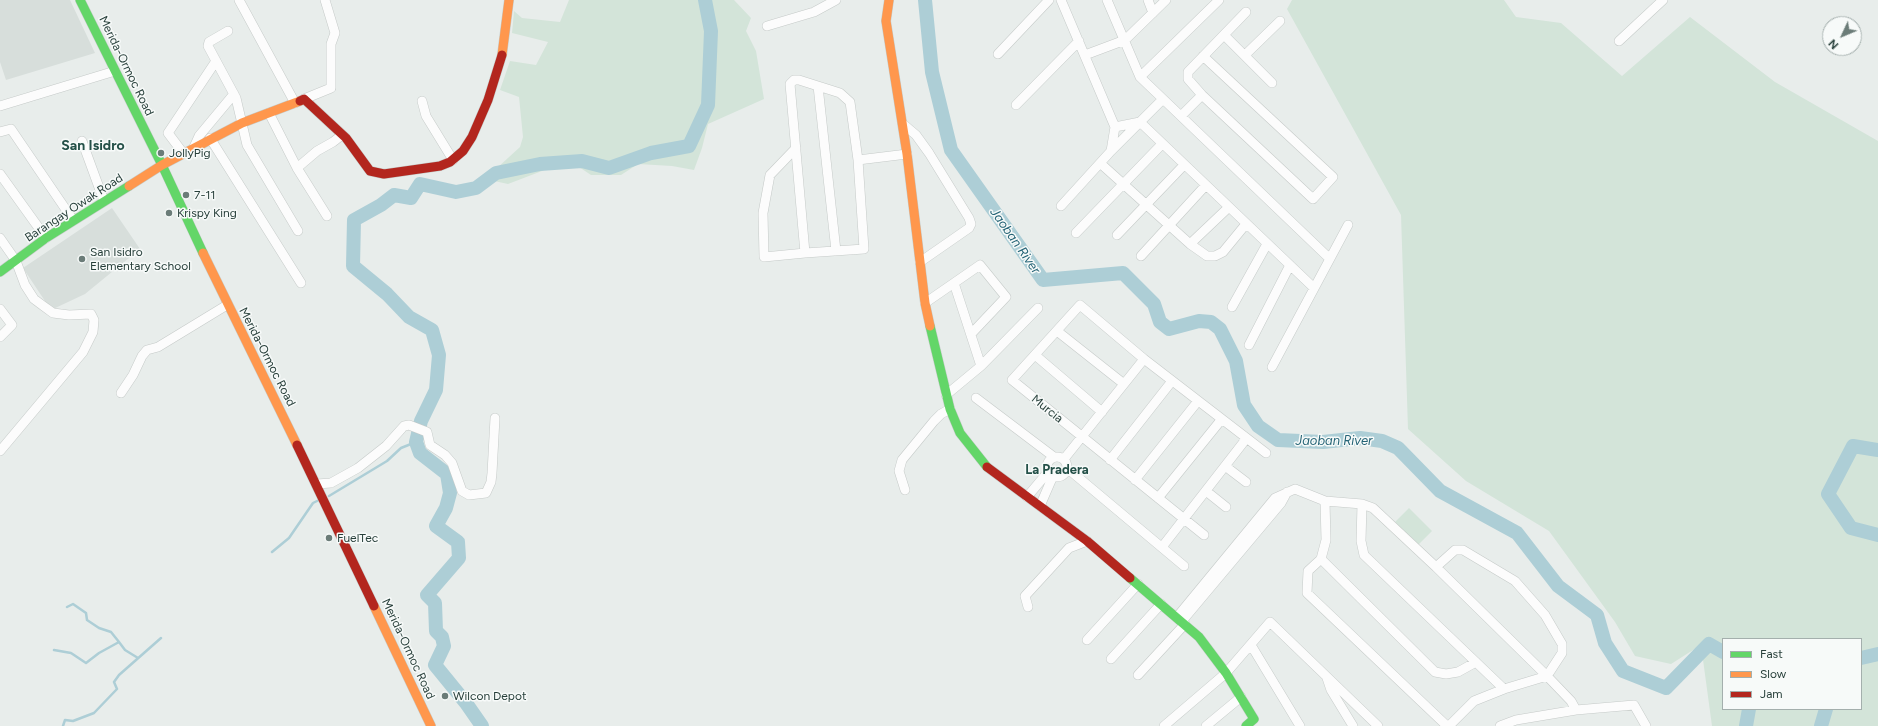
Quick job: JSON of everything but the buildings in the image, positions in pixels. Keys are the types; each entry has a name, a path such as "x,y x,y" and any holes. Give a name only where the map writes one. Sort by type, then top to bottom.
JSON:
{"main road":[{"name":"Merida-Ormoc Road","path":"80,0 162,165 227,305 318,487 431,726"},
{"path":"304,99 342,135 370,171 384,174 440,166 453,160 463,151 472,137 488,100 502,55 509,0"},
{"path":"889,0 886,21 908,154 925,303 946,395 960,433 976,456 992,472 1087,541 1199,637 1226,673 1256,723 1246,726"},
{"name":"Barangay Owak Road","path":"0,272 73,220 183,153 242,123 304,99"}],"street":[{"path":"239,0 295,103"},
{"path":"304,99 331,88 332,44 335,33 325,0"},
{"path":"767,26 814,12 836,0"},
{"path":"998,54 1049,0"},
{"path":"1061,0 1115,127 1111,151"},
{"path":"1107,0 1140,77 1329,258"},
{"path":"1148,0 1153,13"},
{"path":"1084,55 1125,40 1166,0"},
{"path":"1140,77 1218,0"},
{"path":"1619,41 1663,0"},
{"path":"1203,56 1333,177 1313,198 1202,95 1187,76 1188,72 1203,56 1246,12"},
{"path":"1245,55 1280,21"},
{"path":"228,31 208,44 238,104 247,145 298,231"},
{"path":"1224,35 1272,83"},
{"path":"1016,105 1079,41"},
{"path":"183,153 168,133 216,61"},
{"path":"0,106 115,71"},
{"path":"796,148 770,175 763,213 764,257 864,248 858,160 850,102 840,93 818,86 798,80 794,80 790,84 806,253"},
{"path":"818,86 836,251"},
{"path":"194,147 199,136 234,94"},
{"path":"1181,116 1202,95"},
{"path":"1061,206 1111,151 1163,99"},
{"path":"422,101 426,116 453,160"},
{"path":"269,112 297,168 327,216"},
{"path":"1115,127 1140,122"},
{"path":"1140,122 1313,287"},
{"path":"903,124 916,135 929,153 969,218 970,224 969,228 920,262"},
{"path":"0,132 11,129 73,220"},
{"path":"297,168 317,151 342,135"},
{"path":"210,138 302,283"},
{"path":"82,141 104,201"},
{"path":"1076,233 1162,144"},
{"path":"858,160 908,154"},
{"path":"1100,163 1190,244 1207,256 1215,256 1223,252 1246,224"},
{"path":"1117,236 1184,165"},
{"path":"0,174 46,238"},
{"path":"1141,256 1206,185"},
{"path":"1190,244 1229,207"},
{"path":"1272,367 1313,287 1348,225"},
{"path":"0,238 16,262 25,285 34,298 42,305 53,313 70,315 91,314 94,320 93,332 83,352 0,451"},
{"path":"1232,307 1267,244"},
{"path":"925,303 980,265 1006,297 970,334"},
{"path":"1249,345 1290,265"},
{"path":"954,283 981,366"},
{"path":"121,393 134,375 142,356 147,350 158,347 227,305"},
{"path":"1102,412 1035,355 1080,305 1144,359 1266,453"},
{"path":"946,395 981,366 1038,308"},
{"path":"0,309 12,325 0,337"},
{"path":"1057,331 1124,384"},
{"name":"Murcia","path":"1035,355 1012,380 1204,535"},
{"path":"1064,459 1144,359"},
{"path":"1110,460 1172,381"},
{"path":"976,398 1054,457 1064,459"},
{"path":"1135,480 1198,401"},
{"path":"904,490 899,471 902,460 934,421 941,414 950,409"},
{"path":"318,487 331,483 358,468 386,446 404,426 409,425 427,432 430,445 445,455 452,463 457,473 461,490 469,494 486,493 491,482 495,418"},
{"path":"1158,498 1222,420"},
{"path":"1162,547 1246,439"},
{"path":"1040,506 1051,474 1047,464 1054,457"},
{"path":"1064,459 1067,468 1184,566"},
{"path":"1225,466 1246,482"},
{"path":"1051,474 1061,476 1067,468"},
{"path":"1027,497 1051,474"},
{"path":"1138,675 1275,498 1295,489 1325,501 1362,504 1373,508 1436,567 1547,676 1571,701 1576,710"},
{"path":"1206,491 1226,507"},
{"path":"1325,501 1326,540 1321,559 1308,571 1307,593 1448,726 1474,701 1504,689 1547,676 1562,653 1562,644 1544,615 1515,581 1463,550 1455,550 1436,567"},
{"path":"1362,504 1361,541 1364,555 1504,689"},
{"path":"1028,607 1025,596 1069,548 1087,541"},
{"path":"1321,559 1435,672 1446,674 1458,672 1476,662"},
{"path":"1087,640 1138,584"},
{"path":"1111,659 1161,604"},
{"path":"1164,726 1226,673 1270,622 1378,726"},
{"path":"1251,645 1300,726"},
{"path":"1326,676 1331,690 1353,726"},
{"path":"1206,726 1241,697"},
{"path":"1500,726 1516,720 1576,710 1634,705 1646,726"}],"shaded area":[{"path":"0,0 70,0 95,53 6,80 0,62"},
{"name":"San Isidro Elementary School","path":"112,208 140,249 85,294 51,310 23,268"}],"green space":[{"path":"569,0 734,0 751,18 746,31 756,51 764,99 708,124 702,148 694,170 672,166 638,164 621,175 591,175 579,167 555,166 508,184 485,179 520,147 523,137 519,97 500,90 510,61 536,65 548,42 512,33 514,11 522,18 560,22"},
{"path":"1292,0 1504,0 1516,17 1561,23 1622,76 1690,17 1775,82 1878,141 1878,726 1712,726 1701,645 1671,664 1635,656 1615,622 1549,531 1466,481 1408,429 1401,215 1287,9"},
{"path":"1409,508 1432,531 1418,545 1395,522"}],"waterway":[{"name":"Jaoban River","path":"482,726 466,703 435,665 444,646 442,637 436,631 435,603 427,595 459,558 458,542 436,526 446,508 450,493 447,474 420,453 416,442 421,421 436,390 439,355 432,330 409,317 387,294 353,266 354,220 381,205 394,195 411,198 420,184 456,192 476,188 496,173 540,164 582,161 609,168 651,153 689,146 708,105 711,31 705,0"},
{"name":"Jaoban River","path":"925,0 932,72 951,150 1043,280 1123,273 1154,304 1160,322 1169,329 1199,321 1211,322 1220,329 1236,361 1244,405 1258,426 1278,440 1323,442 1360,438 1382,441 1398,448 1440,491 1517,533 1558,586 1597,615 1605,643 1623,671 1666,688 1709,644 1722,651"},
{"path":"329,496 387,461 401,448 416,442"},
{"name":"Jaoban River","path":"1878,450 1853,446 1828,494 1851,528 1878,535"},
{"path":"272,552 289,538 313,503 319,500"},
{"path":"67,607 73,604 86,613 87,620 99,628 111,632 119,642"},
{"path":"63,726 65,720 73,721 94,713 117,689 114,682 119,675 161,638"},
{"path":"54,650 71,653 86,663 99,653 119,642 125,650 138,658"},
{"name":"Jaoban River","path":"1862,658 1878,654"},
{"name":"Jaoban River","path":"1746,726 1749,710"},
{"name":"Jaoban River","path":"1821,726 1826,710"}],"traffic: fast":[{"path":"80,0 162,165 203,253"},
{"path":"0,272 46,238 129,186"},
{"path":"930,326 950,409 960,433 987,467"},
{"path":"1130,578 1199,637 1226,673 1254,719 1246,726"}],"traffic: slow":[{"path":"502,55 509,0"},
{"path":"889,0 886,21 907,154 925,303 930,326"},
{"path":"129,186 162,165 242,123 300,101"},
{"path":"203,253 297,445"},
{"path":"374,606 431,726"}],"traffic: jam":[{"path":"300,101 304,99 346,138 370,171 384,174 440,166 450,162 463,151 472,137 488,100 502,55"},
{"path":"297,445 374,606"},
{"path":"987,467 1087,541 1130,578"}],"place":[{"name":"JollyPig","path":"161,153"},
{"name":"7-11","path":"186,195"},
{"name":"Krispy King","path":"169,213"},
{"name":"San Isidro Elementary School","path":"82,259"},
{"name":"FuelTec","path":"329,538"},
{"name":"Wilcon Depot","path":"445,696"}],"district":[{"name":"San Isidro","path":"93,146"},
{"name":"La Pradera","path":"1057,470"}]}
